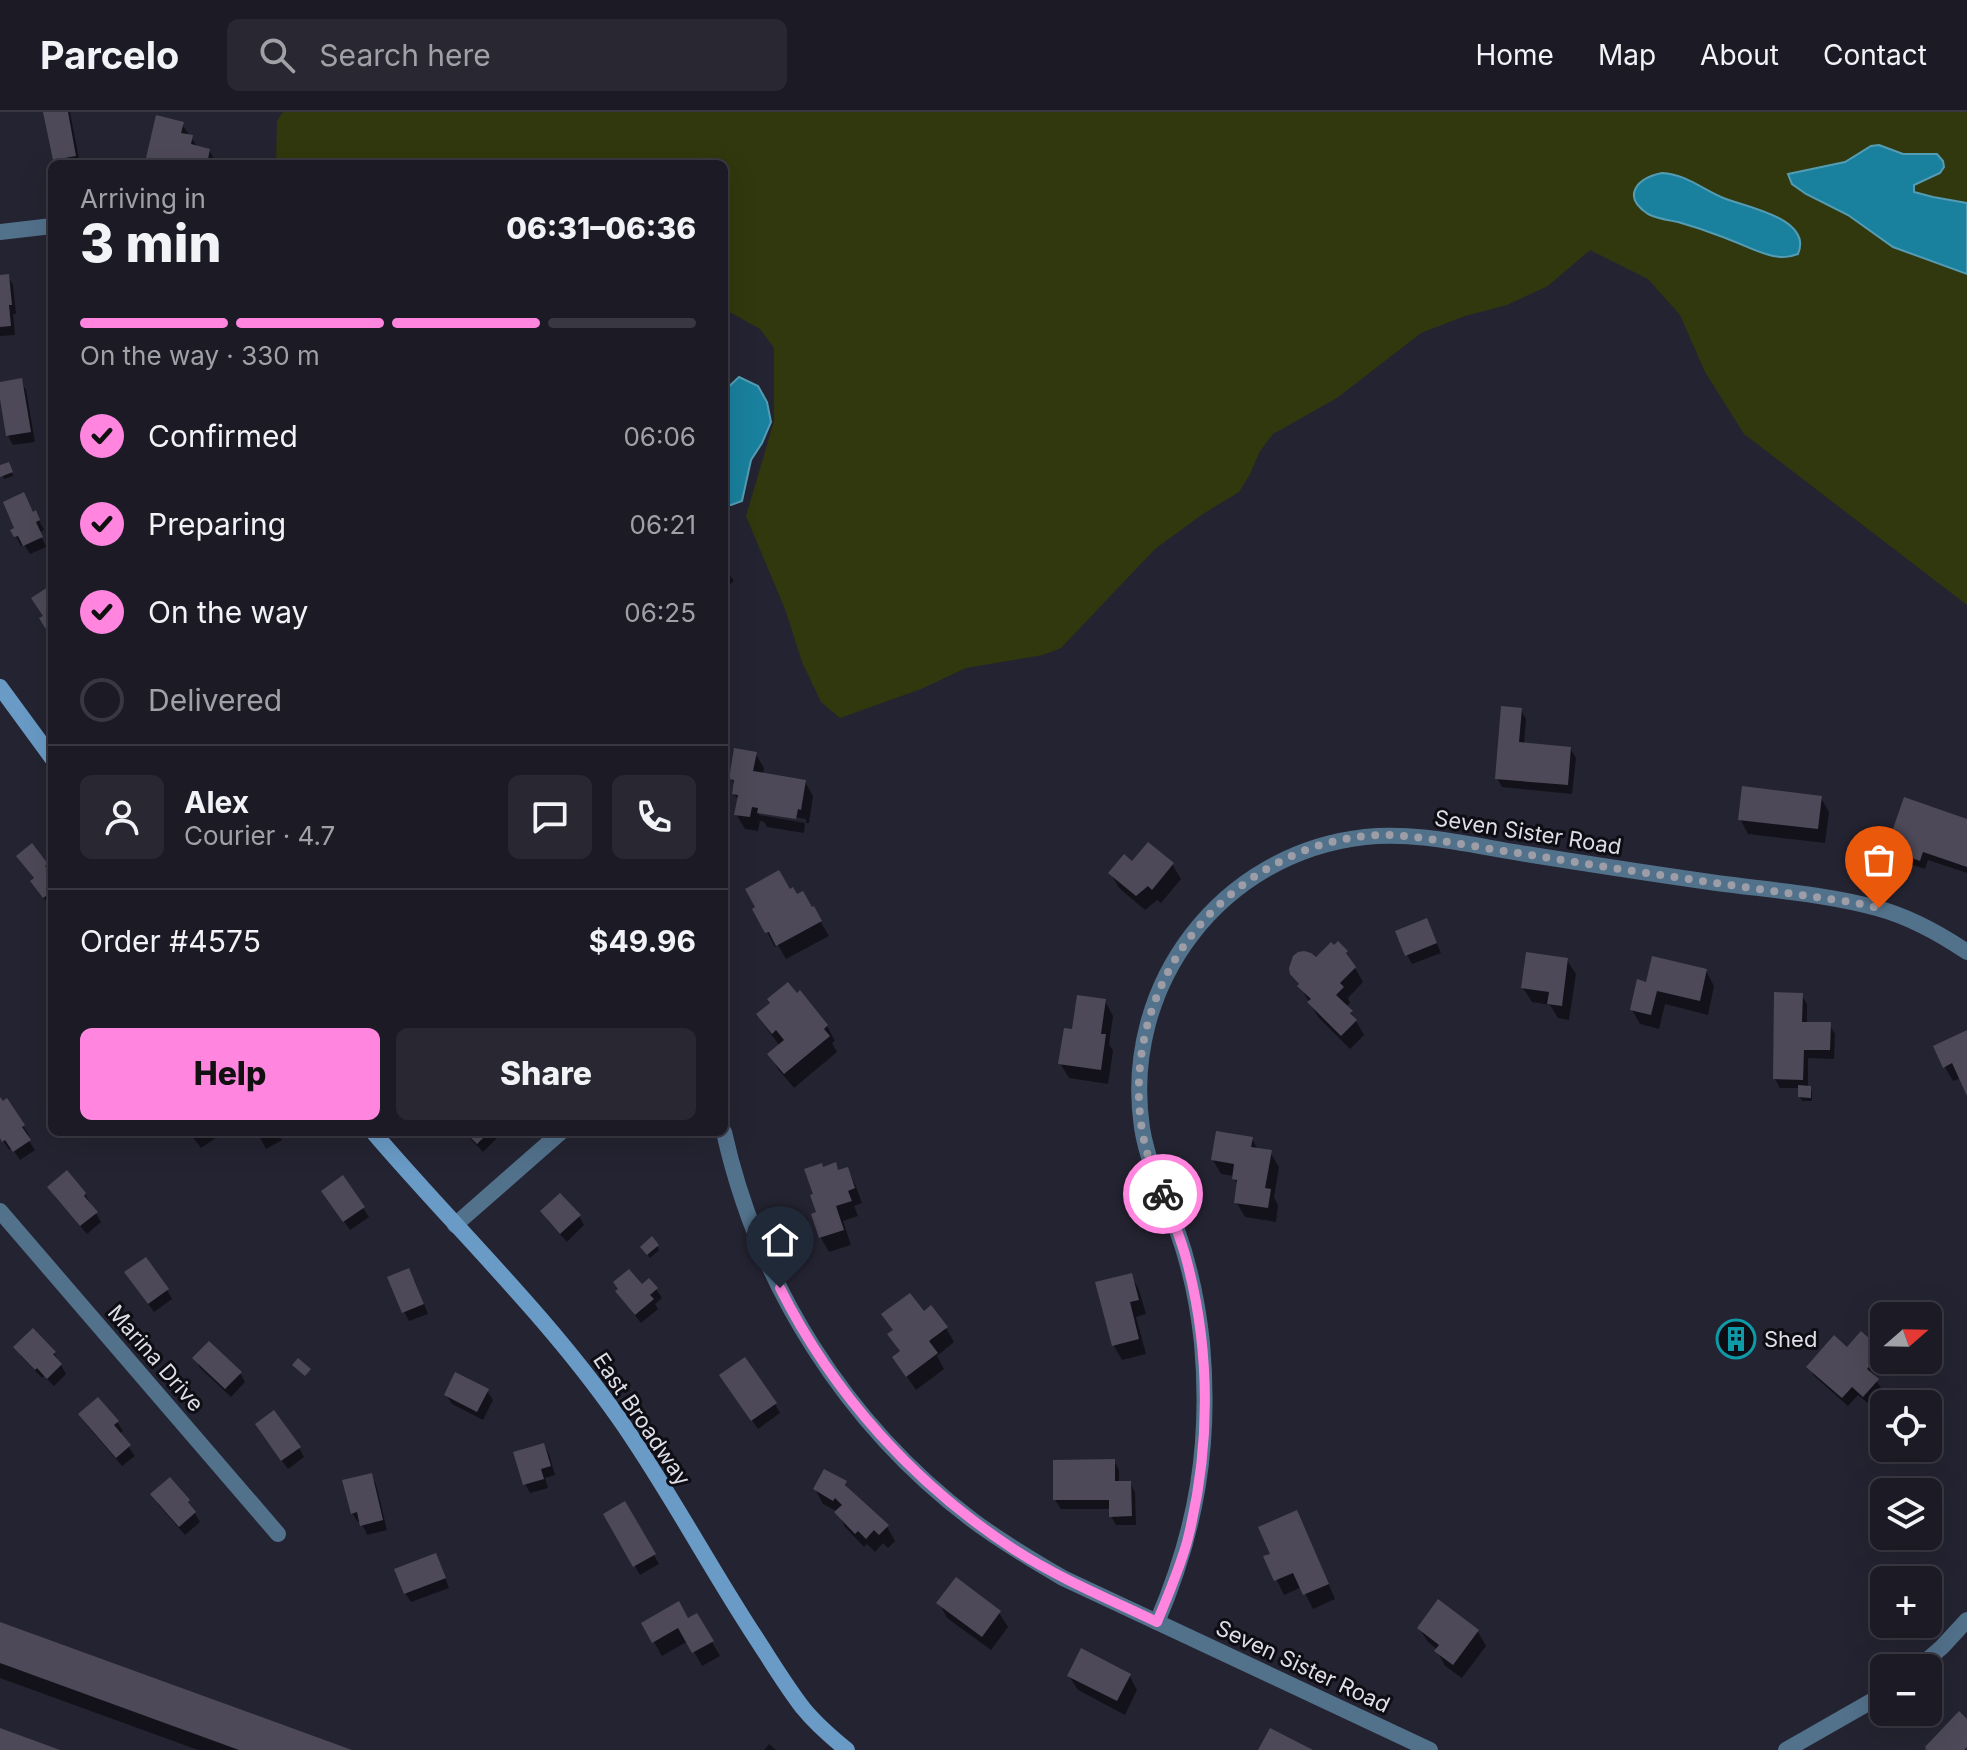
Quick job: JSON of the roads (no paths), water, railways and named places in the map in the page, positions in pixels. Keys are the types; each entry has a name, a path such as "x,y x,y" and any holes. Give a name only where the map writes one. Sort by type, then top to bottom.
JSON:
{"street":[{"path":"0,232 48,226"},
{"path":"0,687 48,753"},
{"name":"Seven Sister Road","path":"1157,1622 1174,1582 1196,1502 1204,1433 1205,1378 1199,1323 1185,1255 1147,1150 1140,1107 1140,1064 1148,1021 1173,961 1192,934 1229,895 1283,860 1324,845 1366,836 1415,837 1851,902 1879,908 1914,922 1967,952"},
{"name":"East Broadway","path":"377,1136 583,1368 637,1445 736,1607 803,1708 821,1729 847,1750"},
{"path":"455,1225 556,1136"},
{"name":"Seven Sister Road","path":"725,1136 747,1212 767,1263 792,1312 853,1404 929,1484 971,1519 1063,1578 1430,1750"},
{"name":"Marina Drive","path":"0,1211 278,1534"},
{"path":"1934,1654 1967,1620"},
{"path":"1786,1750 1870,1702"}],"water":[{"path":"1879,145 1903,154 1937,154 1943,161 1944,167 1940,173 1914,185 1914,192 1967,203 1967,274 1893,247 1848,215 1806,194 1792,184 1788,174 1845,162 1871,146"},
{"path":"1662,173 1687,179 1726,199 1776,216 1796,232 1800,242 1798,254 1777,257 1705,230 1648,214 1635,201 1634,194 1639,183"},
{"path":"739,377 758,386 767,402 771,422 751,460 742,501 731,505 728,505 728,387"}],"place":[{"name":"Shed","path":"1736,1339"}]}
